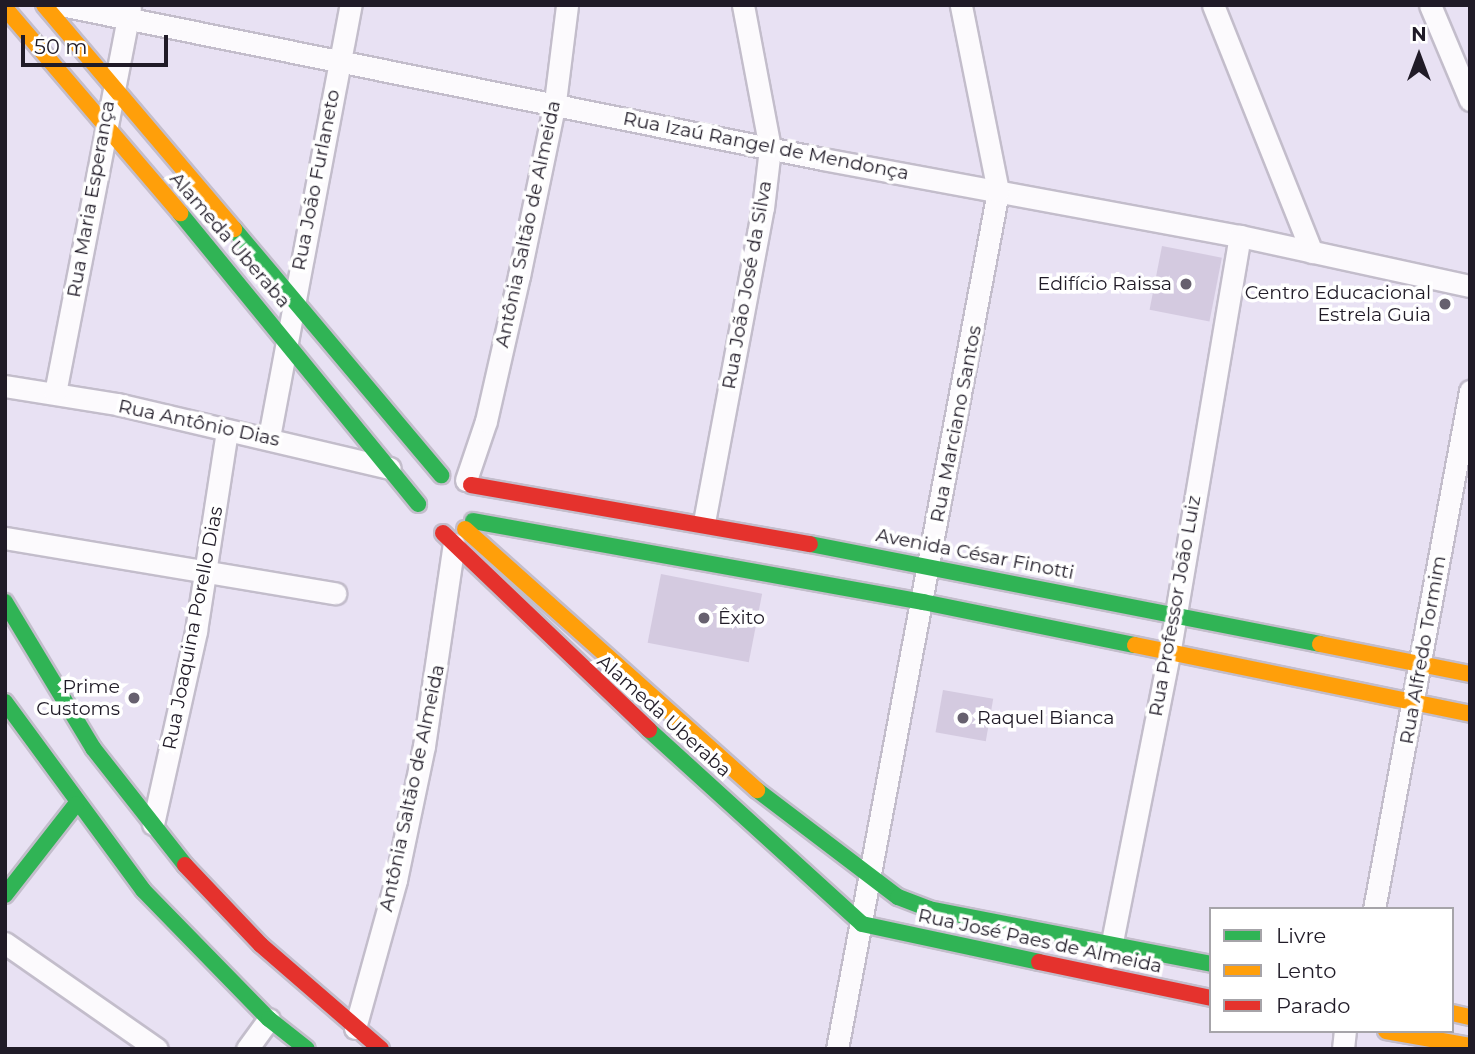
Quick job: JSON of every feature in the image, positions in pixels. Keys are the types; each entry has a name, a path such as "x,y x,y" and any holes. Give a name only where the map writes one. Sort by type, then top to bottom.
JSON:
{"main road":[{"name":"Alameda Uberaba","path":"44,5 293,295 441,475"},
{"name":"Alameda Uberaba","path":"5,8 285,336 418,503 425,523 459,532 776,807 870,878"},
{"path":"418,503 427,482 441,475 468,482 478,502 459,532 923,602 1170,649 1470,714"},
{"name":"Avenida César Finotti","path":"468,482 704,522 929,565 1470,674"},
{"name":"Alameda Uberaba","path":"459,532 574,663 862,924"},
{"path":"5,602 64,705 177,857 261,945 381,1049"},
{"path":"5,702 76,804 143,890 269,1019 307,1049"},
{"path":"5,895 76,804"},
{"name":"Rua José Paes de Almeida","path":"870,878 898,897 929,909 1209,964"},
{"name":"Rua José Paes de Almeida","path":"862,924 1209,998"},
{"path":"1397,1033 1470,1046"}],"street":[{"name":"Rua Izaú Rangel de Mendonça","path":"61,5 129,12 770,148 1240,236 1470,285"},
{"name":"Rua João Furlaneto","path":"269,437 285,336 351,5"},
{"name":"Antônia Saltão de Almeida","path":"468,482 486,421 555,102 567,5"},
{"name":"Rua João José da Silva","path":"704,522 763,208 770,148 743,5"},
{"name":"Rua Marciano Santos","path":"836,1049 923,602 998,191 961,5"},
{"path":"1213,5 1311,252"},
{"path":"1430,5 1470,100"},
{"name":"Rua Maria Esperança","path":"55,393 112,84 129,12"},
{"name":"Rua Professor João Luiz","path":"1104,976 1170,649 1240,236"},
{"name":"Rua Antônio Dias","path":"5,386 55,393 228,431 269,437 391,468"},
{"name":"Rua Alfredo Tormim","path":"1374,907 1422,665 1470,391"},
{"name":"Rua Joaquina Porello Dias","path":"153,824 196,631 228,431"},
{"name":"Antônia Saltão de Almeida","path":"355,1028 396,880 424,746 459,532"},
{"path":"5,538 335,593"},
{"path":"5,943 157,1049"},
{"path":"247,1049 269,1019"}],"building":[{"name":"Edifício Raissa","path":"1162,246 1222,258 1209,321 1150,310"},
{"name":"Êxito","path":"661,574 762,594 749,662 648,643"},
{"name":"Raquel Bianca","path":"943,690 993,699 986,741 936,732"}],"traffic: fast":[{"path":"180,213 418,504"},
{"path":"234,229 441,475"},
{"path":"473,521 923,602 1135,645"},
{"path":"810,544 1320,644"},
{"path":"5,602 93,748 185,865"},
{"path":"5,702 143,890 269,1019 307,1049"},
{"path":"649,730 862,924 1039,962"},
{"path":"757,790 898,897 929,909 1209,964"},
{"path":"5,895 76,804"}],"traffic: slow":[{"path":"44,5 234,229"},
{"path":"5,8 180,213"},
{"path":"465,529 757,790"},
{"path":"1320,644 1470,674"},
{"path":"1135,645 1470,714"},
{"path":"1454,1013 1470,1017"},
{"path":"1397,1033 1470,1046"}],"traffic: jam":[{"path":"471,485 810,544"},
{"path":"443,533 649,730"},
{"path":"185,865 261,945 381,1049"},
{"path":"1039,962 1209,998"}],"place":[{"name":"Edifício Raissa","path":"1186,284"},
{"name":"Centro Educacional Estrela Guia","path":"1445,304"},
{"name":"Êxito","path":"704,618"},
{"name":"Prime Customs","path":"134,698"},
{"name":"Raquel Bianca","path":"963,718"}]}
